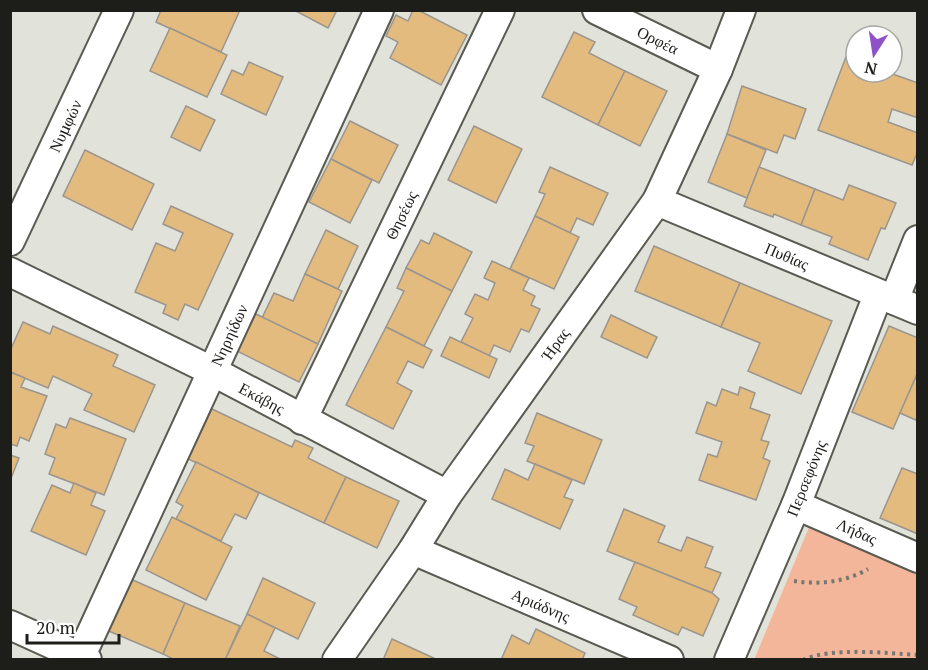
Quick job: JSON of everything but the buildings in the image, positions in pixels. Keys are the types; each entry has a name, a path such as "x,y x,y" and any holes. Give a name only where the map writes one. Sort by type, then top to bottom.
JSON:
{"street":[{"name":"Νυμφών","path":"10,241 119,10"},
{"name":"Νηρηίδων","path":"82,658 378,10"},
{"name":"Θησέως","path":"302,420 500,10"},
{"name":"Ορφέα","path":"597,10 718,69"},
{"name":"Ήρας","path":"337,660 447,495 657,201 718,69 741,10"},
{"name":"Πυθίας","path":"657,201 896,302"},
{"name":"Περσεφόνης","path":"729,660 796,505 896,302 918,240"},
{"name":"Εκάβης","path":"10,272 212,371 447,495"},
{"name":"Λήδας","path":"796,505 918,558"},
{"name":"Αριάδνης","path":"412,550 669,660"},
{"path":"10,625 82,658"}],"path":[{"path":"787,580 813,584 855,577 871,568"},
{"path":"803,660 812,656 866,652 918,655"}],"shaded area":[{"path":"810,525 917,572 917,659 754,660"}]}
